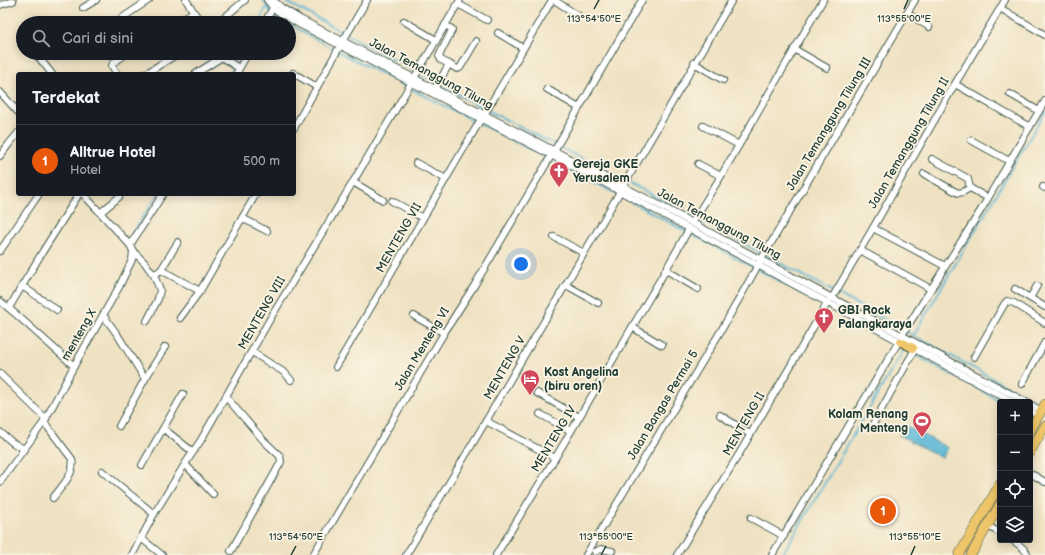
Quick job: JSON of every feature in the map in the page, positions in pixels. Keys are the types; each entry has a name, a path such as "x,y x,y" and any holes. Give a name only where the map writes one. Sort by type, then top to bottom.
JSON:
{"highway":[{"path":"1033,426 1042,410"},
{"path":"1033,447 1045,426"},
{"path":"959,555 997,489"},
{"path":"973,554 998,507"}],"main road":[{"name":"Jalan Temanggung Tilung","path":"902,339 914,347"}],"street":[{"path":"83,8 96,0"},
{"path":"125,16 149,0"},
{"path":"186,0 196,16"},
{"path":"226,16 245,0"},
{"name":"Jalan Temanggung Tilung","path":"267,0 275,3 294,16"},
{"path":"296,124 367,0"},
{"path":"553,0 579,16"},
{"name":"MENTENG VII","path":"336,367 482,117 553,0"},
{"name":"MENTENG V","path":"406,555 566,285 732,0"},
{"name":"MENTENG IV","path":"496,555 666,270 823,0"},
{"name":"Jalan Temanggung Tilung III","path":"760,263 915,0"},
{"name":"Jalan Temanggung Tilung II","path":"830,300 1005,0"},
{"path":"0,5 13,1"},
{"name":"Jalan Menteng VI","path":"313,555 444,333 474,286 553,153 640,1"},
{"path":"459,2 487,20"},
{"name":"MENTENG VIII","path":"132,555 154,514 226,397 270,319 459,2"},
{"path":"268,16 275,3"},
{"path":"1000,8 1045,35"},
{"path":"187,16 193,12"},
{"path":"907,13 929,27"},
{"name":"Jalan Temanggung Tilung","path":"296,17 342,44 412,80 435,89 482,117 622,189 902,339"},
{"path":"404,21 436,40"},
{"path":"445,25 452,30 439,56 441,60 460,68 476,41"},
{"path":"498,33 523,48"},
{"path":"794,49 827,68"},
{"path":"41,60 50,72"},
{"path":"116,72 112,66 113,63 118,60"},
{"path":"148,72 168,60"},
{"path":"198,72 214,60"},
{"path":"226,60 238,71 244,60"},
{"path":"694,63 723,80"},
{"path":"435,89 449,64"},
{"path":"296,75 317,87"},
{"path":"412,80 482,117"},
{"path":"955,84 1030,127"},
{"path":"547,89 579,108"},
{"path":"0,92 16,110"},
{"path":"1010,94 1039,111"},
{"path":"772,555 1045,101"},
{"path":"703,126 739,145"},
{"path":"0,156 16,135"},
{"path":"971,140 1009,161"},
{"path":"932,159 968,179 970,188 988,198"},
{"path":"416,163 446,180"},
{"path":"698,164 721,176"},
{"path":"924,174 958,193 970,188"},
{"path":"353,182 384,200"},
{"path":"0,251 38,196"},
{"path":"9,308 78,196"},
{"path":"85,196 153,273 160,290 158,299 147,321"},
{"name":"menteng X","path":"0,482 45,420 74,366 120,287 132,260 132,248 159,196"},
{"path":"180,318 200,291 255,196"},
{"path":"100,213 119,197"},
{"path":"392,201 423,218"},
{"path":"242,218 267,231"},
{"path":"873,228 945,266"},
{"path":"554,237 584,253"},
{"path":"153,273 156,274 161,270 178,242"},
{"path":"860,250 931,289"},
{"name":"Jalan Bangas Permai 5","path":"592,553 760,263"},
{"path":"161,270 200,291"},
{"path":"666,270 698,289"},
{"path":"566,285 598,303"},
{"path":"22,286 57,310"},
{"path":"1030,298 1037,286"},
{"path":"1015,289 1045,308"},
{"name":"MENTENG II","path":"677,555 830,300"},
{"path":"0,301 74,366"},
{"path":"974,357 1007,301 1014,303 1045,323"},
{"path":"103,316 117,334 145,379"},
{"path":"414,316 444,333"},
{"path":"632,327 662,346"},
{"path":"1022,384 1045,342"},
{"path":"120,426 164,347"},
{"path":"872,426 914,347"},
{"name":"Jalan Temanggung Tilung","path":"914,347 1020,399"},
{"path":"252,352 285,373 291,380"},
{"name":"Jalan Temanggung Tilung","path":"953,366 1008,399"},
{"path":"0,374 45,420 72,459 73,464 69,477 53,498"},
{"path":"537,393 579,417"},
{"path":"142,465 183,394"},
{"path":"226,397 281,459 281,462 231,551"},
{"path":"1033,406 1042,410"},
{"path":"540,414 571,431"},
{"path":"720,416 750,434"},
{"path":"486,421 555,458"},
{"path":"164,429 193,452"},
{"path":"0,432 24,449"},
{"path":"185,464 213,494"},
{"path":"102,471 154,514"},
{"path":"1033,475 1045,482"},
{"path":"751,518 784,536"},
{"path":"988,526 997,531"},
{"path":"141,538 162,555"},
{"path":"1016,543 1027,552 1028,555"},
{"path":"592,553 601,549 612,551"}],"water":[{"path":"905,425 948,448 942,458 899,435"}],"waterway":[{"path":"263,0 273,16"},
{"path":"283,0 487,110 626,181 836,293 1037,403"},
{"path":"262,16 267,6"},
{"path":"296,28 337,51 619,195 997,399"},
{"path":"231,72 238,60"},
{"path":"913,336 1045,112"},
{"path":"130,237 157,196"},
{"path":"782,555 905,348"}],"place":[{"name":"Gereja GKE Yerusalem","path":"559,188"},
{"name":"GBI Rock Palangkaraya","path":"824,334"},
{"name":"Kost Angelina (biru oren)","path":"530,396"},
{"name":"Kolam Renang Menteng","path":"922,438"},
{"name":"Alltrue Hotel","path":"883,511"}]}
